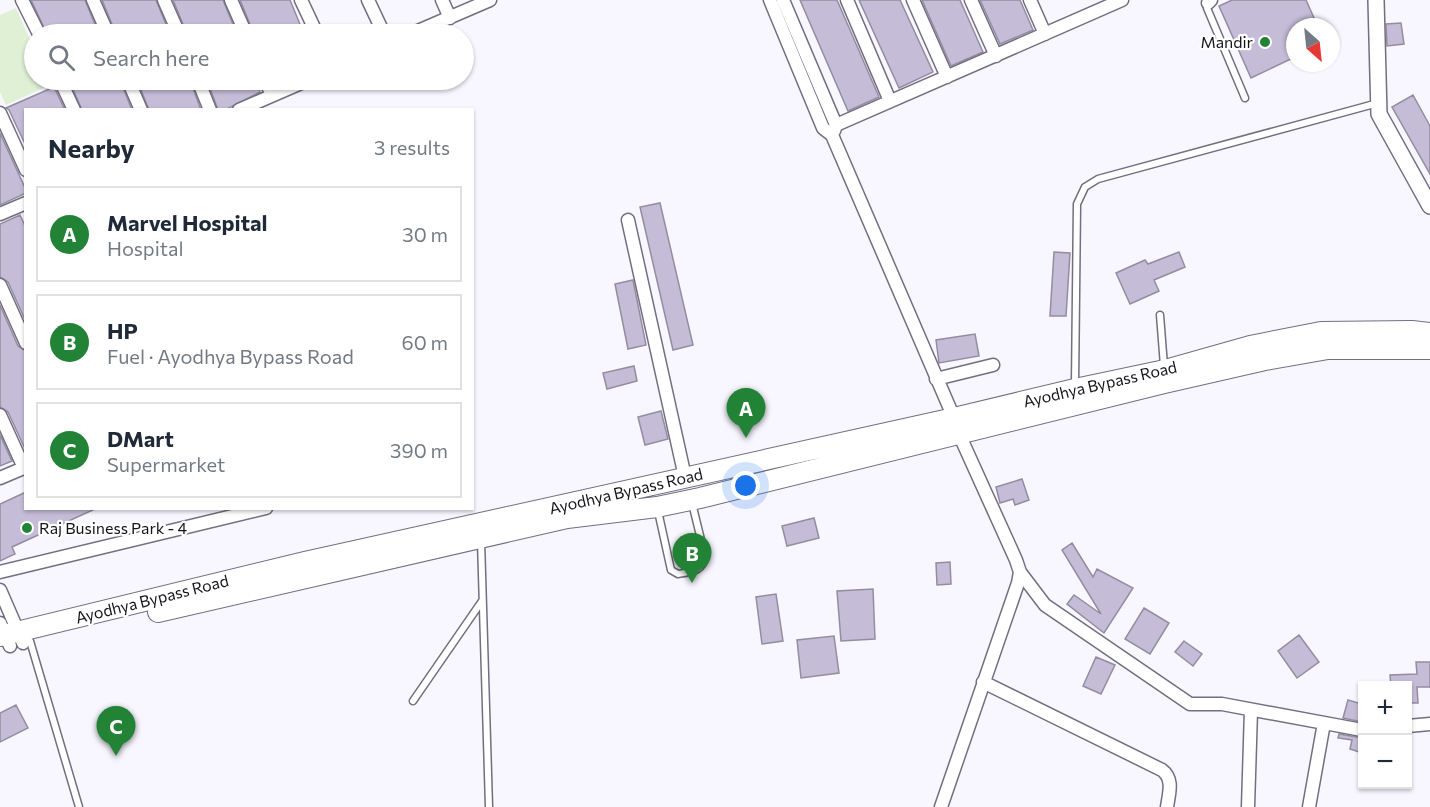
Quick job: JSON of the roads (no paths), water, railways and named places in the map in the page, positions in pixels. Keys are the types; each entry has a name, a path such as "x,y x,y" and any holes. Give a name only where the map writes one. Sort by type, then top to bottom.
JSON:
{"main road":[{"name":"Ayodhya Bypass Road","path":"11,638 567,518 657,507 691,500 956,427 1075,388 1165,370 1250,346 1321,332 1412,331 1430,333"},
{"name":"Ayodhya Bypass Road","path":"11,638 316,560 685,477 956,427 1265,360 1328,349 1430,349"},
{"path":"685,477 691,500"},
{"path":"652,485 657,507"}],"street":[{"path":"22,0 34,24"},
{"path":"93,0 104,24"},
{"path":"164,0 175,24"},
{"path":"231,0 242,24"},
{"path":"301,0 312,24"},
{"path":"368,0 379,24"},
{"path":"442,0 450,18"},
{"path":"435,24 490,0"},
{"path":"770,0 823,128 834,130 890,101 1045,34 1101,4 1122,0"},
{"path":"783,0 956,427 1020,572 1045,605 1190,704 1222,704 1358,729"},
{"path":"847,0 890,101"},
{"path":"913,0 947,77"},
{"path":"971,0 996,56"},
{"path":"1030,0 1045,34"},
{"path":"1376,0 1379,114 1430,206"},
{"path":"65,90 73,108"},
{"path":"132,90 140,108"},
{"path":"202,90 209,108"},
{"path":"270,90 272,95"},
{"path":"243,108 284,90"},
{"path":"0,113 24,166"},
{"path":"0,214 24,205"},
{"path":"628,220 685,477"},
{"path":"0,285 24,339"},
{"path":"936,379 993,365"},
{"path":"0,415 24,466"},
{"path":"0,478 24,468"},
{"path":"0,572 258,510"},
{"path":"941,807 1020,572"},
{"path":"0,590 11,638"},
{"path":"983,682 1162,770 1170,777 1167,807"},
{"path":"1248,807 1251,710"},
{"path":"1309,807 1324,723"},
{"path":"1412,726 1430,724"}],"lane":[{"path":"1210,2 1208,8 1245,98"},
{"path":"1075,388 1077,204 1085,187 1098,179 1379,102"},
{"path":"1160,315 1165,370"},
{"path":"657,507 668,566 678,574 700,568 705,560 691,500"},
{"path":"480,538 489,807"},
{"path":"413,700 482,601"},
{"path":"11,638 79,807"}],"place":[{"name":"Mandir","path":"1265,42"},
{"name":"Marvel Hospital","path":"746,438"},
{"name":"Raj Business Park - 4","path":"27,528"},
{"name":"HP","path":"692,583"},
{"name":"DMart","path":"116,756"}]}
